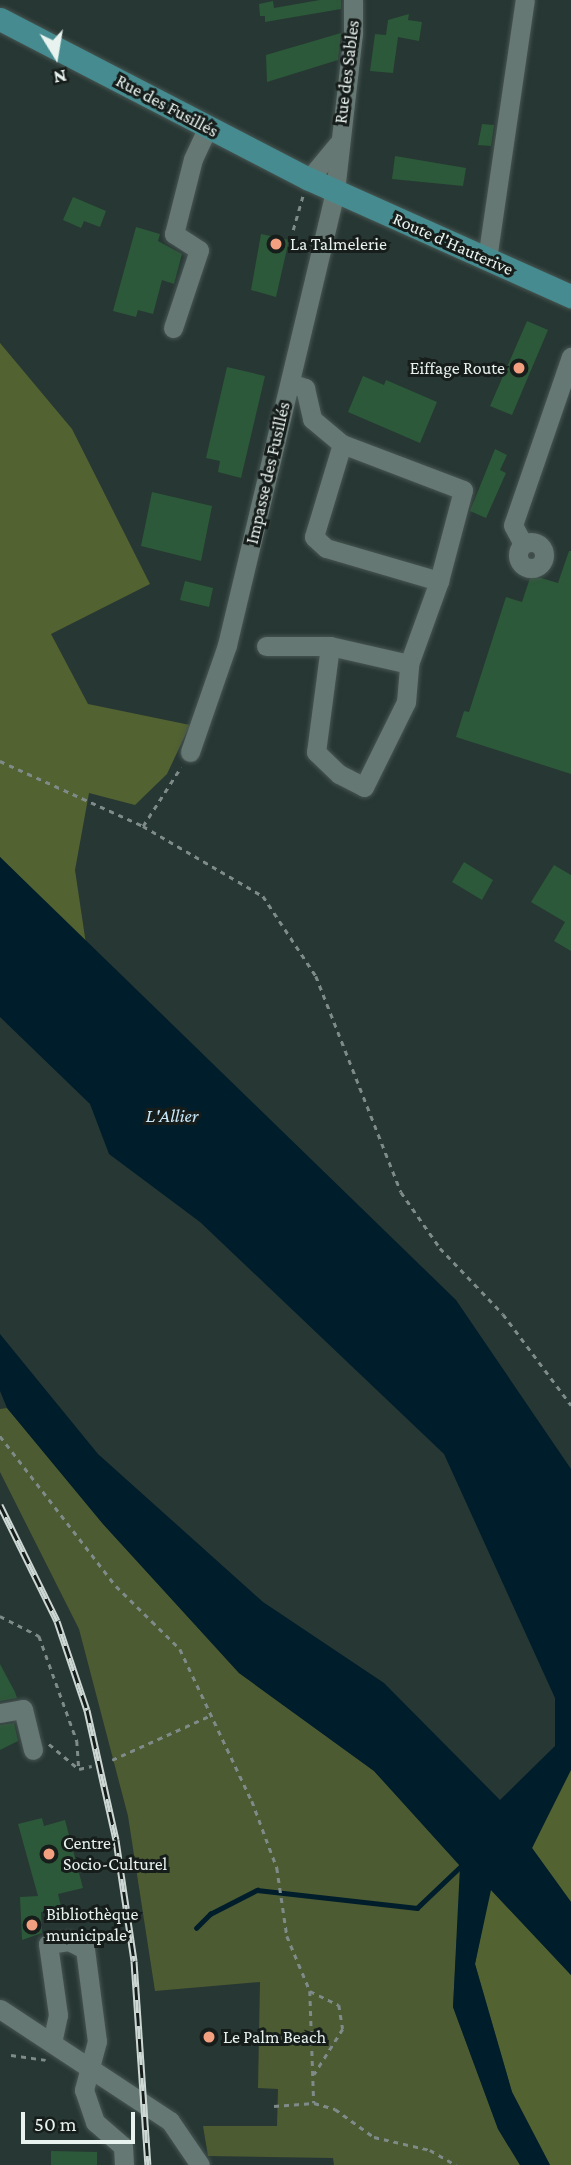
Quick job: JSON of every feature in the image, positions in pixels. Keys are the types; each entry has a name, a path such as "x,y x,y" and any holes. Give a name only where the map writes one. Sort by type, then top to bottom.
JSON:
{"main road":[{"name":"Rue des Fusillés","path":"0,19 335,191"},
{"name":"Route d'Hauterive","path":"335,191 571,296"}],"street":[{"name":"Rue des Sables","path":"335,191 338,144 353,34 353,0"},
{"path":"487,259 525,0"},
{"path":"173,328 199,250 174,234 193,159 208,127"},
{"name":"Rue des Sables","path":"309,179 338,144"},
{"name":"Impasse des Fusillés","path":"190,752 227,645 335,191"},
{"path":"523,544 513,525 571,357"},
{"path":"290,383 305,388 312,419 342,444 463,490 439,581 409,664 406,702 364,787 339,774 316,752 330,646"},
{"path":"342,444 314,537 326,548 439,581"},
{"path":"266,646 330,646 409,664"},
{"path":"0,1713 23,1709 33,1750"},
{"path":"58,2047 58,2015 48,1944 69,1941 85,1949 97,2041 88,2066 84,2090 95,2122 123,2146 124,2165"},
{"path":"0,2009 170,2121 200,2165"}],"path":[{"path":"293,230 309,179"},
{"path":"143,826 190,752"},
{"path":"0,761 143,826 263,896 293,935 340,1032 401,1192 440,1248 503,1314 570,1402"},
{"path":"0,1436 116,1586 180,1650 271,1845 287,1936 310,1991 314,2104"},
{"path":"0,1616 39,1636 77,1741 79,1769"},
{"path":"112,1760 209,1716"},
{"path":"27,1727 79,1769"},
{"path":"79,1769 92,1766"},
{"path":"310,1991 339,2005 343,2029 313,2076"},
{"path":"11,2055 56,2062 58,2047"},
{"path":"274,2106 314,2104 335,2109 374,2137 430,2150 456,2165"}],"green space":[{"path":"0,343 72,429 150,584 51,634 88,704 190,725 167,774 135,805 89,793 75,870 86,944 0,857"},
{"path":"7,1408 103,1524 239,1673 374,1771 461,1866 453,2007 498,2129 520,2165 334,2165 333,2158 208,2156 203,2126 277,2126 278,2089 258,2088 260,1982 155,1991 128,1816 79,1629 0,1472 0,1409"},
{"path":"571,1770 571,1902 532,1848"},
{"path":"490,1889 571,1975 571,2165 550,2165 512,2092 475,1964"}],"water":[{"name":"L'Allier","path":"0,857 456,1300 571,1469 571,1770 532,1848 571,1902 571,1975 491,1890 475,1964 512,2092 550,2165 520,2165 498,2129 453,2007 460,1866 374,1771 239,1673 103,1524 7,1408 0,1391 0,1334 98,1454 263,1602 384,1683 500,1800 555,1746 555,1698 444,1454 200,1222 109,1154 90,1104 0,1017"}],"building":[{"path":"320,0 341,0 341,9 265,22 265,16 260,16 259,4 273,1 274,8"},
{"path":"409,14 408,20 422,22 419,41 398,37 393,73 370,71 375,34 386,35 388,20"},
{"path":"341,33 338,60 267,82 266,55"},
{"path":"482,124 494,125 491,146 478,145"},
{"path":"395,156 466,168 463,186 392,179"},
{"path":"73,197 106,211 100,227 84,221 81,228 63,220"},
{"path":"136,227 160,234 158,241 182,254 174,284 162,280 153,314 138,310 136,317 113,311"},
{"path":"261,234 289,240 276,297 251,290"},
{"name":"Eiffage Route","path":"527,321 548,330 512,415 490,406"},
{"path":"227,367 265,376 241,478 218,472 220,461 206,458"},
{"path":"363,376 384,385 386,380 437,402 420,443 348,412"},
{"path":"495,449 507,455 500,470 506,473 486,518 470,511"},
{"path":"152,492 212,506 201,561 141,546"},
{"path":"569,551 571,774 456,737 464,711 469,712 506,597 522,602 531,575 558,583"},
{"path":"185,581 213,588 209,607 180,600"},
{"path":"464,862 493,880 482,900 452,882"},
{"path":"554,865 571,875 571,951 554,941 565,922 531,902"},
{"path":"0,1664 15,1692 17,1698 0,1701"},
{"path":"14,1723 18,1741 0,1750 0,1725"},
{"name":"Centre Socio-Culturel","path":"42,1818 44,1826 65,1820 83,1888 58,1894 62,1911 41,1912 42,1933 22,1940 20,1897 38,1896 18,1824"},
{"path":"51,2151 97,2152 97,2165 51,2165"}],"waterway":[{"path":"196,1928 210,1914 257,1890 417,1908 461,1866"}],"railway":[{"path":"0,1505 57,1621 87,1710 116,1840 134,1961 148,2165"}],"place":[{"name":"La Talmelerie","path":"276,244"},
{"name":"Eiffage Route","path":"519,368"},
{"name":"Centre Socio-Culturel","path":"49,1854"},
{"name":"Bibliothèque municipale","path":"32,1925"},
{"name":"Le Palm Beach","path":"209,2037"}]}
